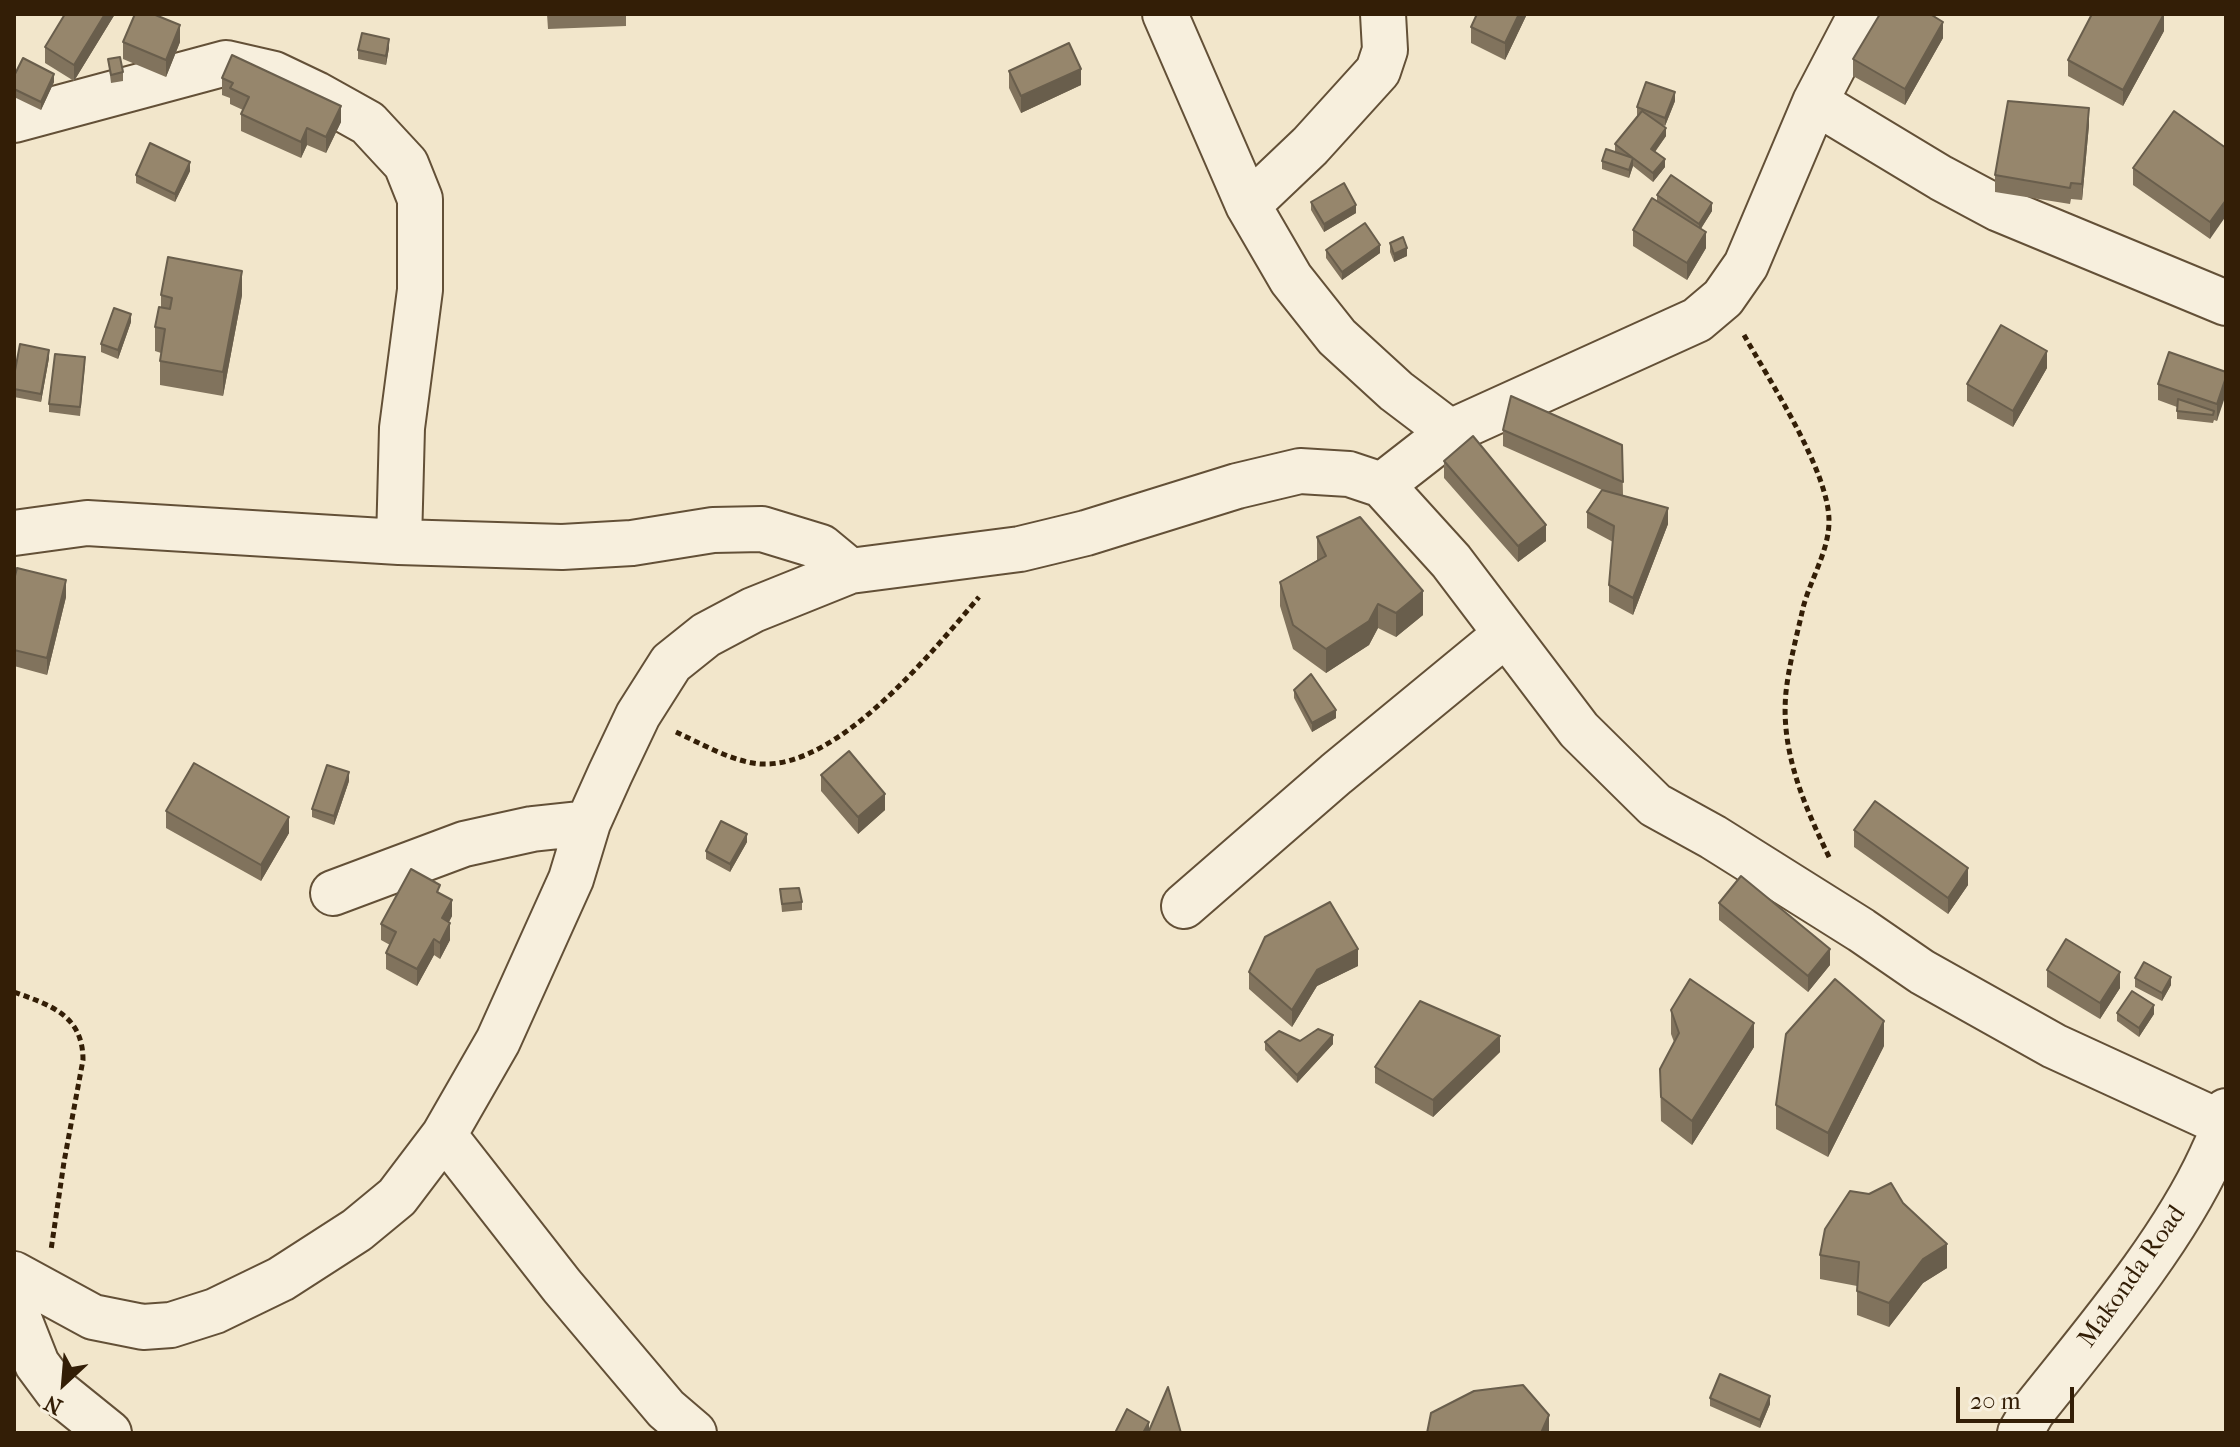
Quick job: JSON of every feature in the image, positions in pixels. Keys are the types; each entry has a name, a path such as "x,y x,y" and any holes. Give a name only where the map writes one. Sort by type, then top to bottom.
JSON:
{"street":[{"path":"1165,14 1248,205 1291,279 1337,337 1396,391 1450,432"},
{"path":"1248,205 1310,146 1378,71 1385,50 1383,14"},
{"path":"1382,485 1450,432 1697,320 1723,298 1746,265 1815,102 1861,14"},
{"path":"14,120 226,63 274,74 368,123 406,164 420,199 420,290 402,428 399,542"},
{"path":"1815,102 1999,209 2226,303"},
{"path":"109,1433 57,1391 37,1364 23,1303 143,1327 171,1325 215,1311 281,1279 357,1230 397,1197 444,1135 498,1041 571,879 588,823 638,715 671,663 706,635 753,610 850,571 1020,549 1086,533 1237,486 1300,471 1349,474 1382,485 1451,561 1579,730 1655,805 1848,921 1922,972 2054,1046 2226,1125"},
{"path":"14,533 87,523 399,542 562,547 632,543 713,530 762,529 821,547 850,571"},
{"path":"1184,906 1385,732 1506,634"},
{"path":"333,893 464,844 532,829 588,823"},
{"name":"Makonda Road","path":"2020,1433 2032,1412 2161,1241 2200,1181 2226,1125 2226,1111"},
{"path":"444,1135 666,1425"}],"path":[{"path":"1723,298 1808,450 1828,512 1825,544 1804,606 1786,692 1789,753 1796,781 1837,873"},
{"path":"638,715 742,760 775,764 807,755 855,725 921,664 1020,549"},
{"path":"14,992 49,1006 67,1018 80,1034 83,1044 83,1060 64,1162 23,1303"}],"building":[{"path":"65,14 105,14 74,65 45,47"},
{"path":"135,14 153,14 180,25 166,60 123,42"},
{"path":"1477,14 1519,14 1505,43 1471,27"},
{"path":"1880,14 1930,14 1943,22 1905,89 1853,59"},
{"path":"2092,14 2164,14 2123,90 2068,60"},
{"path":"362,33 389,39 386,56 358,50"},
{"path":"1069,43 1081,69 1021,96 1009,71"},
{"path":"232,55 341,106 326,137 307,128 301,142 241,114 249,97 230,88 233,83 222,78"},
{"path":"120,57 123,72 111,75 108,59"},
{"path":"23,58 54,74 41,102 14,89 14,76"},
{"path":"1646,82 1675,92 1665,118 1637,107"},
{"path":"2008,101 2089,108 2082,184 2071,183 2070,188 1995,175"},
{"path":"1642,111 1666,128 1651,149 1665,159 1653,173 1615,144"},
{"path":"2174,111 2226,148 2226,200 2210,222 2133,168"},
{"path":"150,143 190,162 175,194 136,175"},
{"path":"1606,149 1633,158 1629,170 1602,161"},
{"path":"1671,175 1712,203 1699,224 1657,195"},
{"path":"1344,183 1356,205 1324,224 1311,202"},
{"path":"1652,198 1706,232 1687,263 1633,230"},
{"path":"1365,223 1380,245 1342,272 1326,250"},
{"path":"1403,237 1407,248 1394,254 1390,243"},
{"path":"168,257 242,271 223,372 160,361 165,329 155,327 159,307 170,309 172,298 161,295"},
{"path":"114,308 131,314 118,350 101,344"},
{"path":"2001,325 2047,351 2013,411 1967,384"},
{"path":"20,344 49,350 41,394 14,389"},
{"path":"2169,352 2226,372 2217,404 2158,384"},
{"path":"55,354 85,357 80,407 49,404"},
{"path":"1511,396 1622,445 1623,482 1503,430"},
{"path":"2178,399 2214,411 2213,415 2177,411"},
{"path":"1473,436 1546,525 1518,546 1444,461"},
{"path":"1602,490 1668,508 1633,598 1609,585 1614,526 1587,512"},
{"path":"1360,517 1423,591 1396,613 1378,604 1369,621 1326,649 1293,625 1280,582 1326,556 1317,537"},
{"path":"17,568 66,580 47,658 14,650 14,580"},
{"path":"1311,674 1336,710 1312,723 1294,690"},
{"path":"849,751 885,794 858,817 821,775"},
{"path":"194,763 289,817 261,865 166,811"},
{"path":"327,765 349,772 334,816 312,809"},
{"path":"1875,801 1968,868 1948,898 1854,830"},
{"path":"721,821 747,834 730,864 706,851"},
{"path":"411,869 440,885 437,892 452,900 442,918 450,923 440,943 434,939 417,969 386,953 396,932 381,924"},
{"path":"1741,876 1830,949 1808,976 1719,903"},
{"path":"799,888 802,902 782,904 780,889"},
{"path":"1330,902 1358,949 1317,970 1292,1010 1249,972 1265,937"},
{"path":"2066,939 2120,972 2100,1003 2047,970"},
{"path":"2144,962 2171,977 2162,993 2135,978"},
{"path":"1690,979 1754,1023 1692,1121 1661,1097 1660,1069 1679,1033 1671,1010"},
{"path":"1835,979 1884,1021 1828,1133 1776,1105 1786,1034"},
{"path":"2132,991 2154,1005 2139,1028 2117,1013"},
{"path":"1420,1001 1500,1036 1433,1100 1375,1067"},
{"path":"1318,1029 1333,1035 1297,1075 1265,1042 1279,1031 1300,1041"},
{"path":"1891,1183 1903,1203 1947,1244 1923,1259 1889,1303 1857,1291 1859,1262 1820,1255 1825,1229 1850,1191 1869,1194"},
{"path":"1720,1374 1770,1396 1760,1420 1710,1398"},
{"path":"1523,1385 1549,1415 1541,1433 1427,1433 1431,1413 1474,1391"},
{"path":"1168,1387 1181,1433 1148,1433"},
{"path":"1127,1409 1149,1422 1143,1433 1115,1433"}]}
